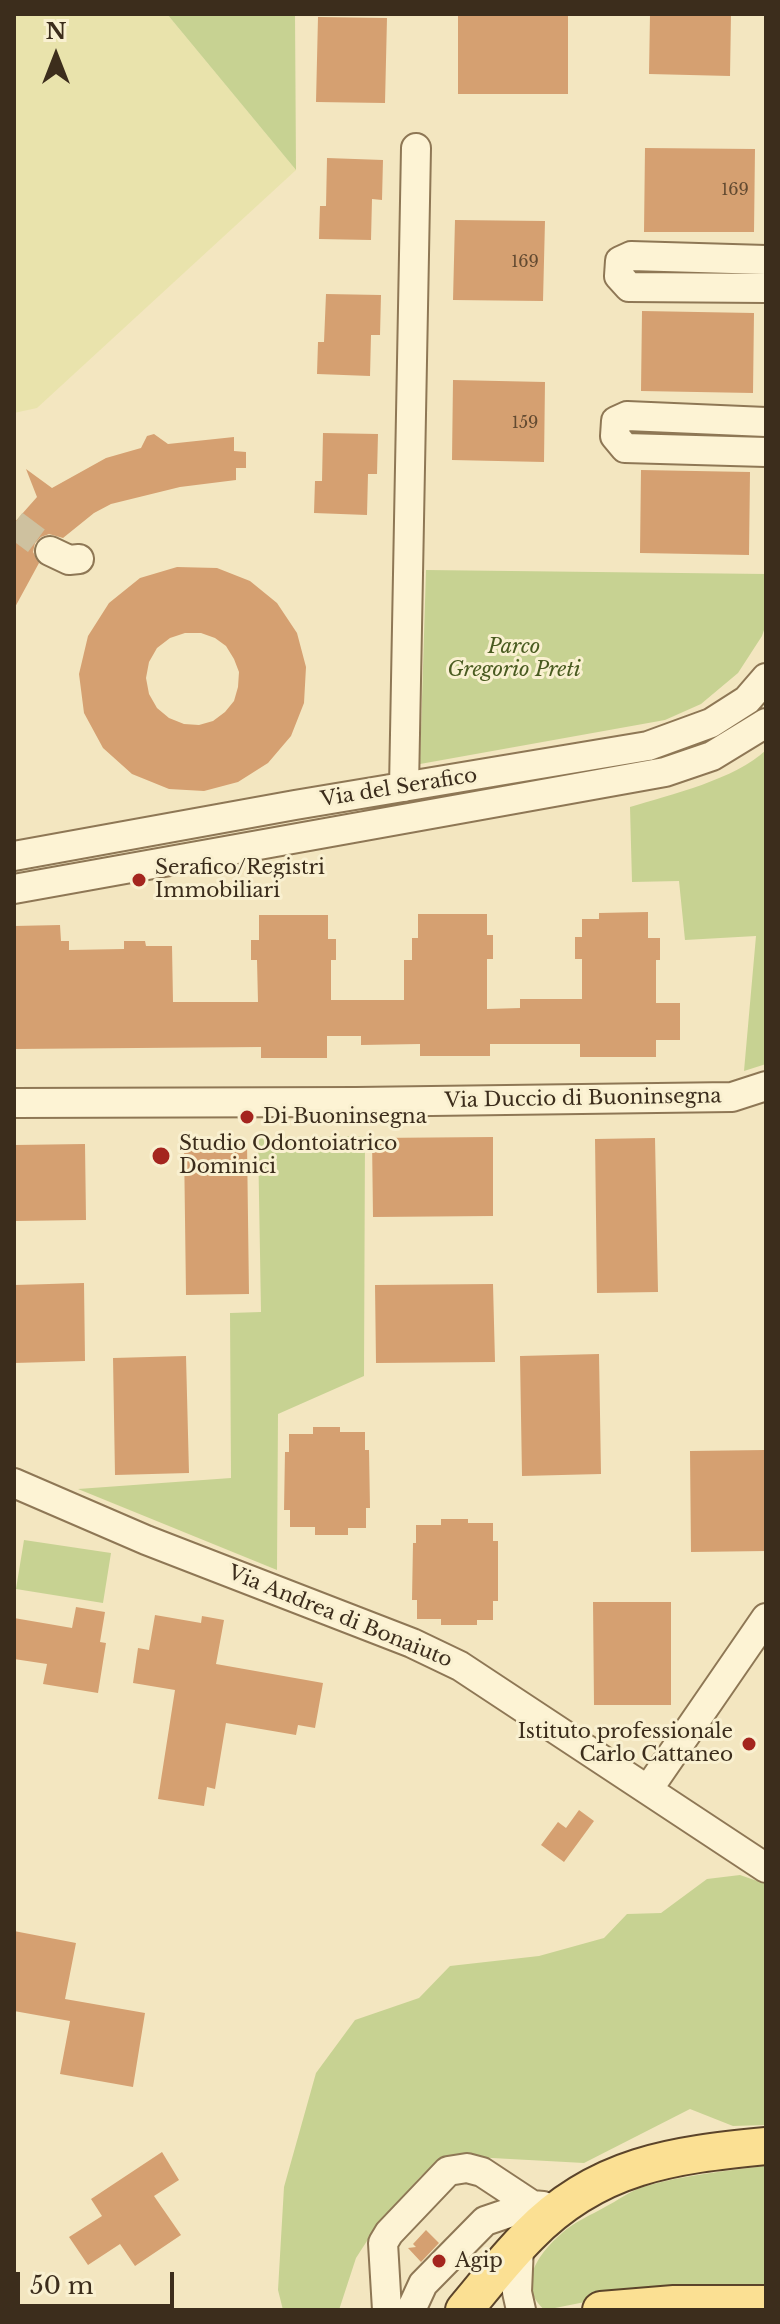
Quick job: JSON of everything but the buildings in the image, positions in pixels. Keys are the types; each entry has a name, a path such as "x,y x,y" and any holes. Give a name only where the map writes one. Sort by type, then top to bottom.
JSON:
{"main road":[{"path":"464,2310 519,2246 546,2206 644,2164 695,2154 766,2146"},
{"path":"601,2310 674,2304 747,2306"}],"street":[{"path":"404,787 416,148"},
{"path":"766,260 631,256 620,261 619,276 629,287 766,288"},
{"path":"766,422 627,416 616,421 615,436 625,448 766,452"},
{"path":"50,551 69,560 79,559"},
{"name":"Via del Serafico","path":"14,856 598,756 671,739 727,714 747,700 766,678"},
{"name":"Via del Serafico","path":"14,889 665,772 712,756 766,723"},
{"name":"Via Duccio di Buoninsegna","path":"14,1103 714,1098 732,1097 766,1086"},
{"name":"Via Andrea di Bonaiuto","path":"14,1483 146,1540 412,1643 448,1660 486,1681 766,1868"},
{"path":"649,1788 766,1618"},
{"path":"387,2310 383,2243 448,2171 467,2168 482,2172 546,2206"},
{"path":"411,2310 423,2284 485,2221 546,2206"},
{"path":"519,2246 517,2284 521,2310"}],"shaded area":[{"path":"14,14 167,14 296,170 37,408 14,413"}],"green space":[{"path":"167,14 295,14 296,170"},
{"name":"Parco Gregorio Preti","path":"426,570 766,574 766,624 762,636 738,673 701,704 665,720 420,764"},
{"path":"766,750 766,1064 744,1071 756,936 685,940 679,881 632,882 630,807 720,778"},
{"path":"365,1136 364,1376 278,1414 277,1570 78,1489 231,1478 230,1313 261,1312 258,1138"},
{"path":"24,1540 111,1553 103,1603 16,1589"},
{"path":"740,1875 766,1884 766,2125 733,2126 690,2109 584,2163 455,2156 421,2176 376,2227 356,2258 339,2310 283,2310 278,2290 284,2187 316,2073 355,2020 419,1998 450,1966 539,1956 604,1938 627,1914 661,1913 707,1879"},
{"path":"766,2166 766,2288 630,2293 545,2310 536,2300 531,2280 539,2260 553,2241 577,2222 643,2187 689,2176"}],"tunnel":[{"path":"14,524 50,551"}],"place":[{"name":"Serafico/Registri Immobiliari","path":"139,880"},
{"name":"Di Buoninsegna","path":"247,1117"},
{"name":"Studio Odontoiatrico Dominici","path":"161,1156"},
{"name":"Istituto professionale Carlo Cattaneo","path":"749,1744"},
{"name":"Agip","path":"439,2261"}]}
